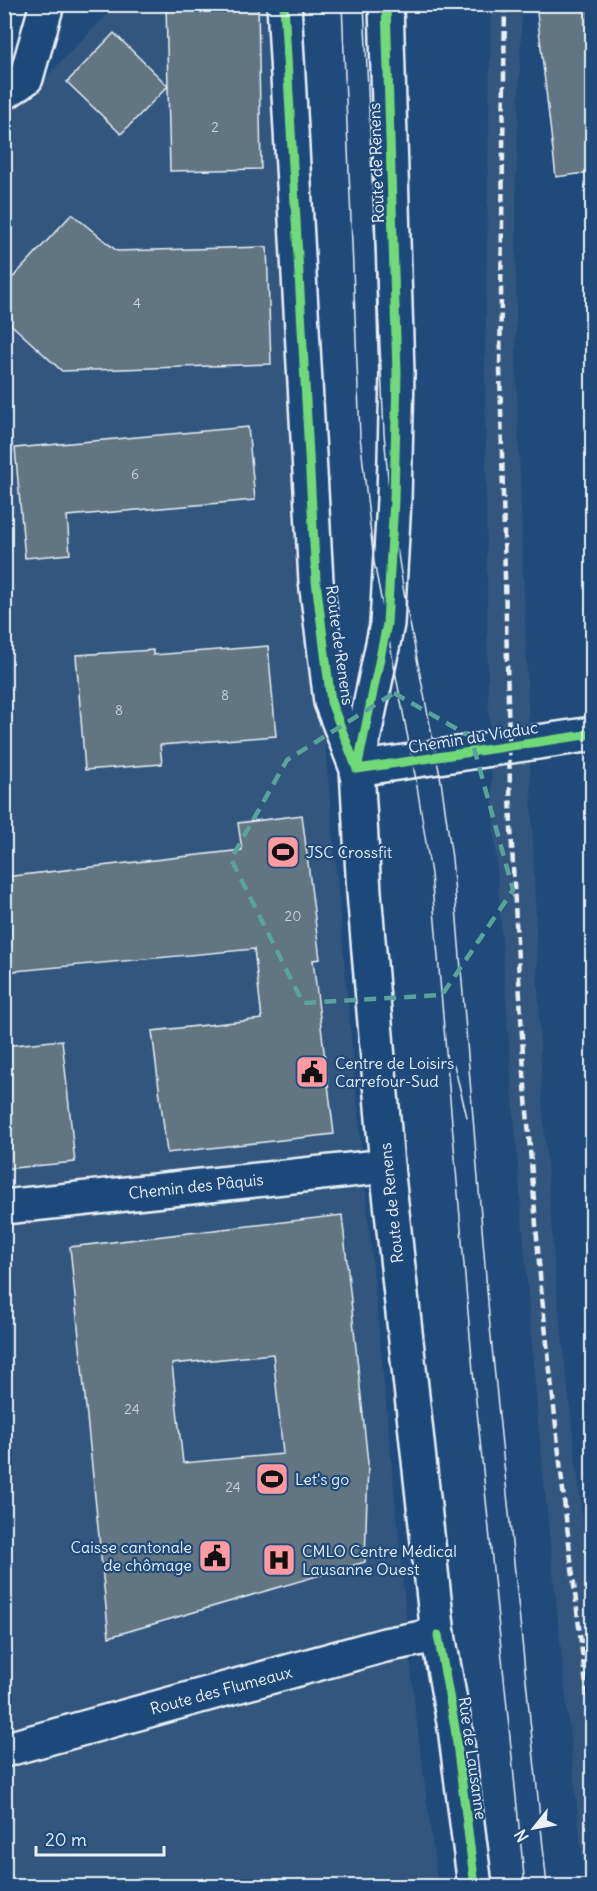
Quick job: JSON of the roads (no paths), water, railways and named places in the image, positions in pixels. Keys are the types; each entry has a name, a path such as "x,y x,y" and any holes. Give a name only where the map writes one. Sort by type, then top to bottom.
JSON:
{"main road":[{"path":"4,93 26,78 48,4"},
{"name":"Route de Renens","path":"284,4 316,581 330,702 357,769"},
{"name":"Route de Renens","path":"386,4 397,373 394,500 387,624 357,769 364,892 387,1166 438,1635"},
{"name":"Chemin du Viaduc","path":"357,769 592,734"},
{"name":"Chemin des Pâquis","path":"4,1207 387,1166"},
{"name":"Route des Flumeaux","path":"4,1750 385,1645 438,1635"},
{"name":"Rue de Lausanne","path":"438,1635 455,1728 475,1887"}],"tram line":[{"path":"342,4 360,436 374,562 416,780 431,874 473,1371 525,1886"},
{"path":"364,4 384,433 390,502 404,593 441,781 452,858 490,1327 547,1886"},
{"path":"454,1065 467,1117"}],"railway":[{"path":"505,4 500,368 511,828 524,1073 541,1288 592,1735"}],"place":[{"name":"JSC Crossfit","path":"283,852"},
{"name":"Centre de Loisirs Carrefour-Sud","path":"312,1072"},
{"name":"Let's go","path":"272,1479"},
{"name":"Caisse cantonale de chômage","path":"215,1556"},
{"name":"CMLO Centre Médical Lausanne Ouest","path":"279,1560"}]}
